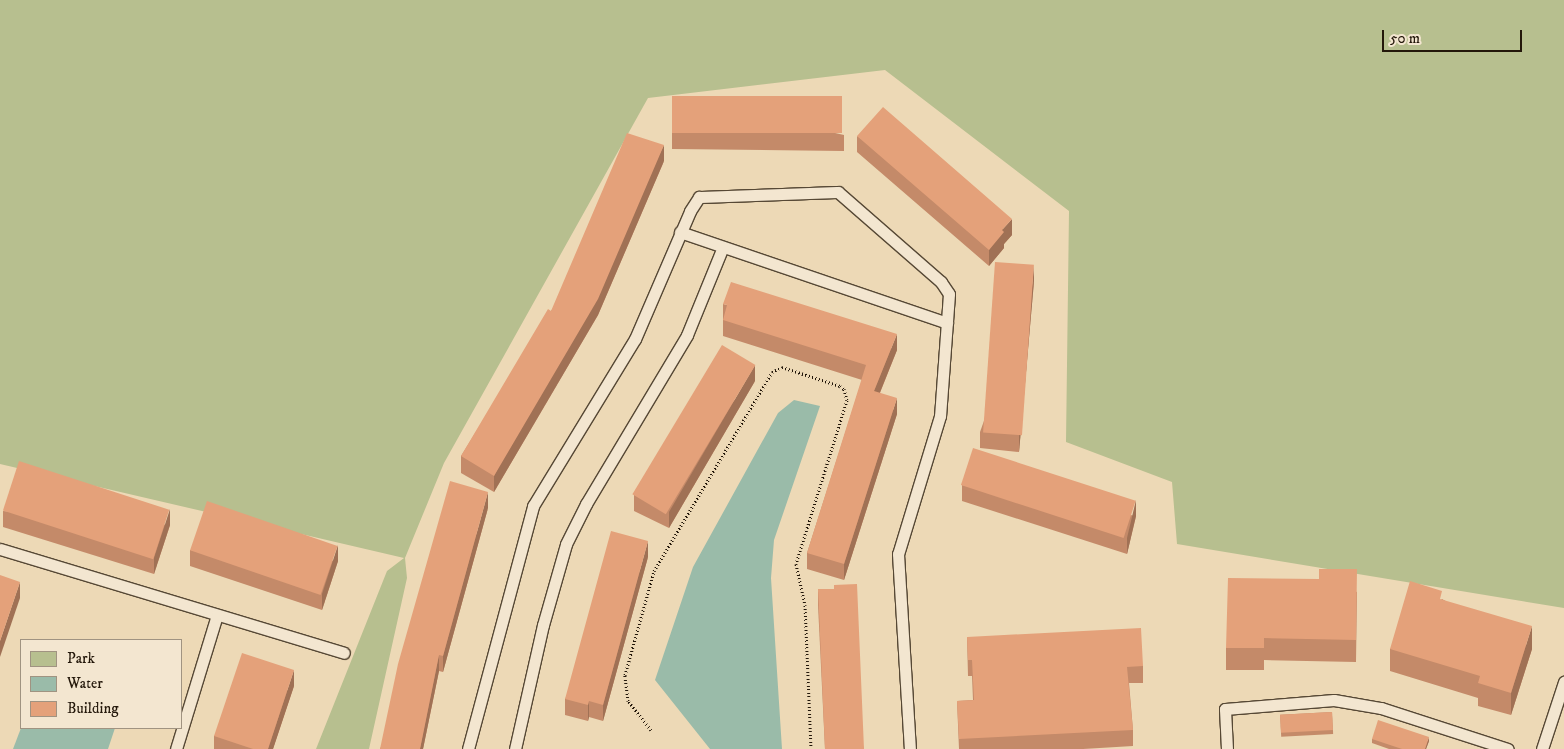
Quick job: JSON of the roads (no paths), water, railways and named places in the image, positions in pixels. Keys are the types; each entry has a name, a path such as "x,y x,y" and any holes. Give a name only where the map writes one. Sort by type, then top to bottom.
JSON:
{"lane":[{"path":"468,749 533,506 634,339 680,232 699,197 838,192 941,282 949,294 940,416 898,554 910,749"},
{"path":"680,232 947,323"},
{"path":"515,749 543,626 566,544 586,504 687,335 723,247"},
{"path":"0,549 344,653"},
{"path":"176,749 218,615"},
{"path":"1542,749 1564,682"},
{"path":"1227,749 1225,709 1334,700 1381,708 1508,749"}],"water":[{"path":"794,400 820,406 774,540 771,578 782,749 710,749 655,680 693,567 778,413"},
{"path":"21,729 115,729 108,749 13,749"}]}
